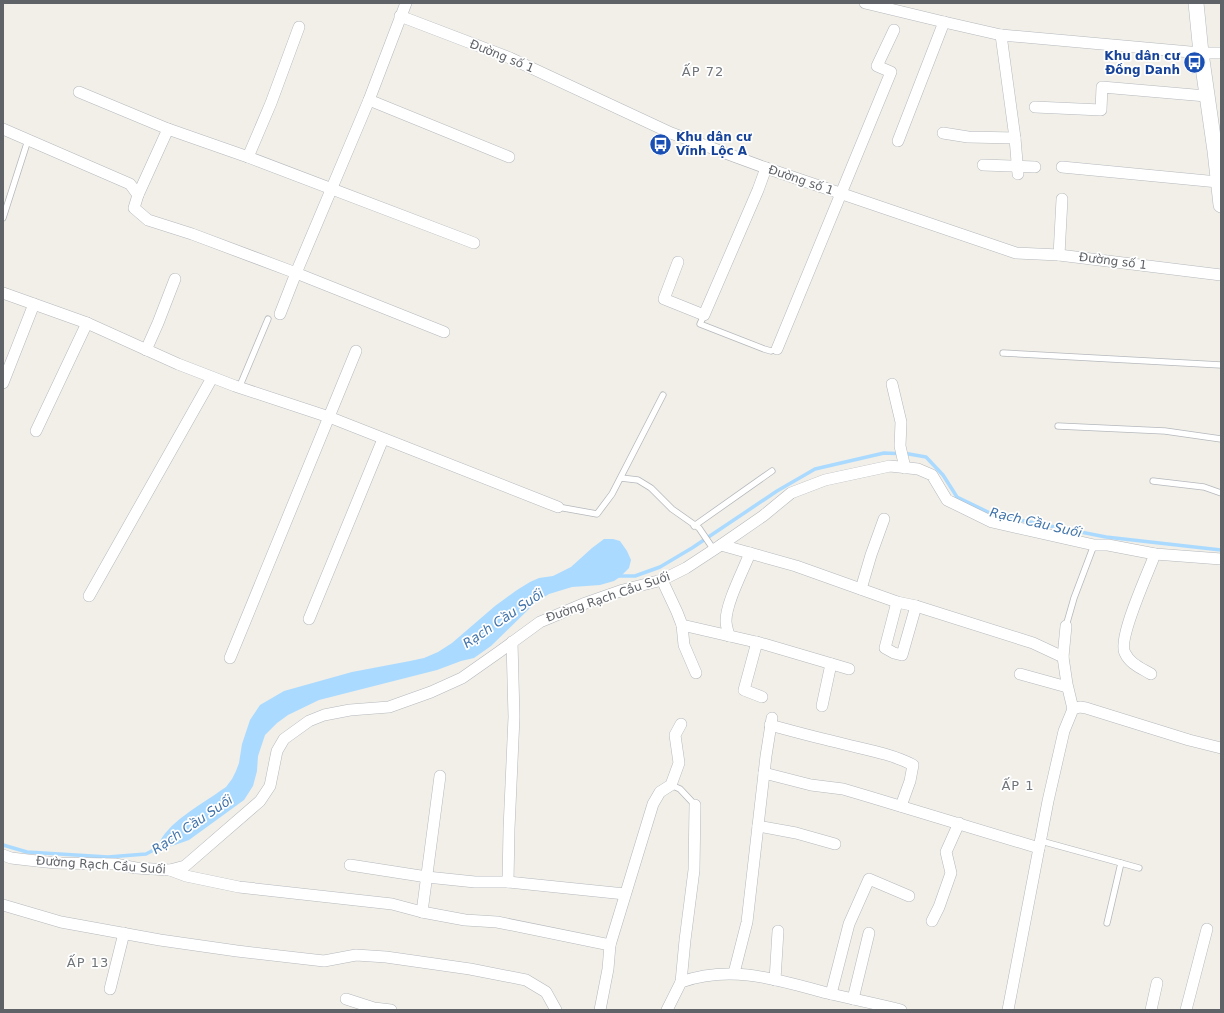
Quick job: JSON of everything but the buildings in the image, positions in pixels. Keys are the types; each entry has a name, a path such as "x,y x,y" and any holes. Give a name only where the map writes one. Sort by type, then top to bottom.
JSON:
{"main road":[{"path":"1196,3 1206,96 1218,150 1218,182 1221,205"}],"street":[{"path":"280,314 370,100 406,3"},
{"path":"865,3 1002,35 1201,53 1221,53"},
{"name":"Đường số 1","path":"400,16 510,58 671,133 840,194 1016,253 1059,255 1221,275"},
{"path":"898,141 944,22"},
{"path":"248,157 271,103 299,27"},
{"path":"777,349 891,72 877,66 894,30"},
{"path":"1002,35 1018,170"},
{"path":"1035,107 1101,110 1102,87 1206,96"},
{"path":"79,92 168,129 248,157 474,243"},
{"path":"370,100 509,157"},
{"path":"3,129 130,184 138,195"},
{"path":"168,129 138,195 134,208 148,220 192,234 296,273 444,332"},
{"path":"942,134 968,137 1015,138"},
{"path":"983,165 1018,170 1035,167"},
{"path":"1062,167 1218,182"},
{"path":"678,262 664,299 704,315 766,168"},
{"path":"1059,255 1062,199"},
{"path":"146,350 175,279"},
{"path":"3,292 87,323 212,378 330,417 558,507"},
{"path":"3,383 34,304"},
{"path":"36,431 87,323"},
{"path":"230,658 356,352"},
{"path":"89,596 212,378"},
{"path":"892,384 901,422 900,446 904,463 932,475 947,500 992,522 1094,545 1108,545 1156,554 1221,559"},
{"path":"309,619 383,438"},
{"name":"Đường Rạch Cầu Suối","path":"3,855 11,858 56,863 115,864 136,868 170,870 185,866 260,801 270,786 277,751 284,739 309,721 324,715 350,710 389,707 431,692 462,678 540,622 583,604 623,590 662,580 686,568 715,546 763,516 791,493 825,480 904,463"},
{"path":"861,589 884,519"},
{"path":"715,546 750,553 796,566 897,602 916,606 1033,643 1064,657"},
{"path":"729,636 726,619 728,609 750,553"},
{"path":"1151,674 1130,661 1124,652 1124,638 1130,616 1156,554"},
{"path":"662,580 682,625 684,645 696,673"},
{"path":"897,602 885,648 902,655 916,606"},
{"path":"682,625 757,642 849,669"},
{"path":"1008,1010 1040,844 1064,731 1073,709 1064,657 1066,626"},
{"path":"508,882 514,717 512,642"},
{"path":"757,642 744,690 762,697"},
{"path":"822,706 831,664"},
{"path":"1020,674 1068,687"},
{"path":"1073,709 1080,707 1086,708 1221,748"},
{"path":"734,974 747,922 771,721 904,760 914,766 901,806"},
{"path":"600,1010 608,969 610,945 653,804 660,792 671,785 679,763 675,735 681,724"},
{"path":"764,773 811,785 842,790 1040,844"},
{"path":"422,912 440,776"},
{"path":"667,1010 681,982 694,870 694,805"},
{"path":"932,921 952,873 946,852 959,823"},
{"path":"758,826 796,833 835,844"},
{"path":"350,865 427,877 475,882 508,882 625,894"},
{"path":"170,870 186,876 239,887 392,904 422,912 465,920 497,922 610,945"},
{"path":"831,994 849,924 869,879 909,896"},
{"path":"3,906 61,922 160,940 238,952 324,961 356,955 386,957 470,969 526,980 546,992 556,1010"},
{"path":"1186,1010 1207,929"},
{"path":"775,980 778,931"},
{"path":"110,989 124,933"},
{"path":"853,999 869,933"},
{"path":"681,982 696,977 717,974 734,974 775,980 901,1010"},
{"path":"1151,1010 1157,983"},
{"path":"346,998 374,1008 391,1010"}],"lane":[{"path":"3,218 28,140"},
{"path":"704,315 700,324 764,349 771,351 777,349"},
{"path":"239,388 268,319"},
{"path":"1003,353 1221,365"},
{"path":"558,507 596,514 612,494 663,395"},
{"path":"1058,426 1165,431 1221,439"},
{"path":"697,527 772,471"},
{"path":"621,478 638,480 652,488 672,509 697,527 715,546"},
{"path":"1153,481 1204,487 1221,493"},
{"path":"1066,626 1074,598 1094,545"},
{"path":"671,785 680,790 694,805"},
{"path":"1040,844 1139,868"},
{"path":"1107,923 1121,864"}],"water":[{"path":"604,539 620,541 631,560 629,568 620,577 614,581 600,585 572,587 549,594 536,602 491,646 474,658 437,670 319,700 288,715 265,735 258,756 257,771 253,786 244,800 189,840 172,846 161,848 158,846 168,830 176,822 226,787 232,779 239,763 242,744 250,720 260,705 284,691 352,672 424,658 438,652 452,643 495,606 517,590 539,578 553,576 571,567"}],"waterway":[{"name":"Rạch Cầu Suối","path":"617,576 635,576 660,567 692,548 777,491 815,469 884,453 909,454 926,457 943,475 957,497 994,515 1106,537 1221,550"},
{"name":"Rạch Cầu Suối","path":"3,845 27,852 108,857 146,854 163,845"}],"place":[{"name":"Khu dân cư Đồng Danh","path":"1195,63"},
{"name":"Khu dân cư Vĩnh Lộc A","path":"661,144"}],"district":[{"name":"ẤP 72","path":"703,71"},
{"name":"ẤP 1","path":"1018,785"},
{"name":"ẤP 13","path":"88,962"}]}
